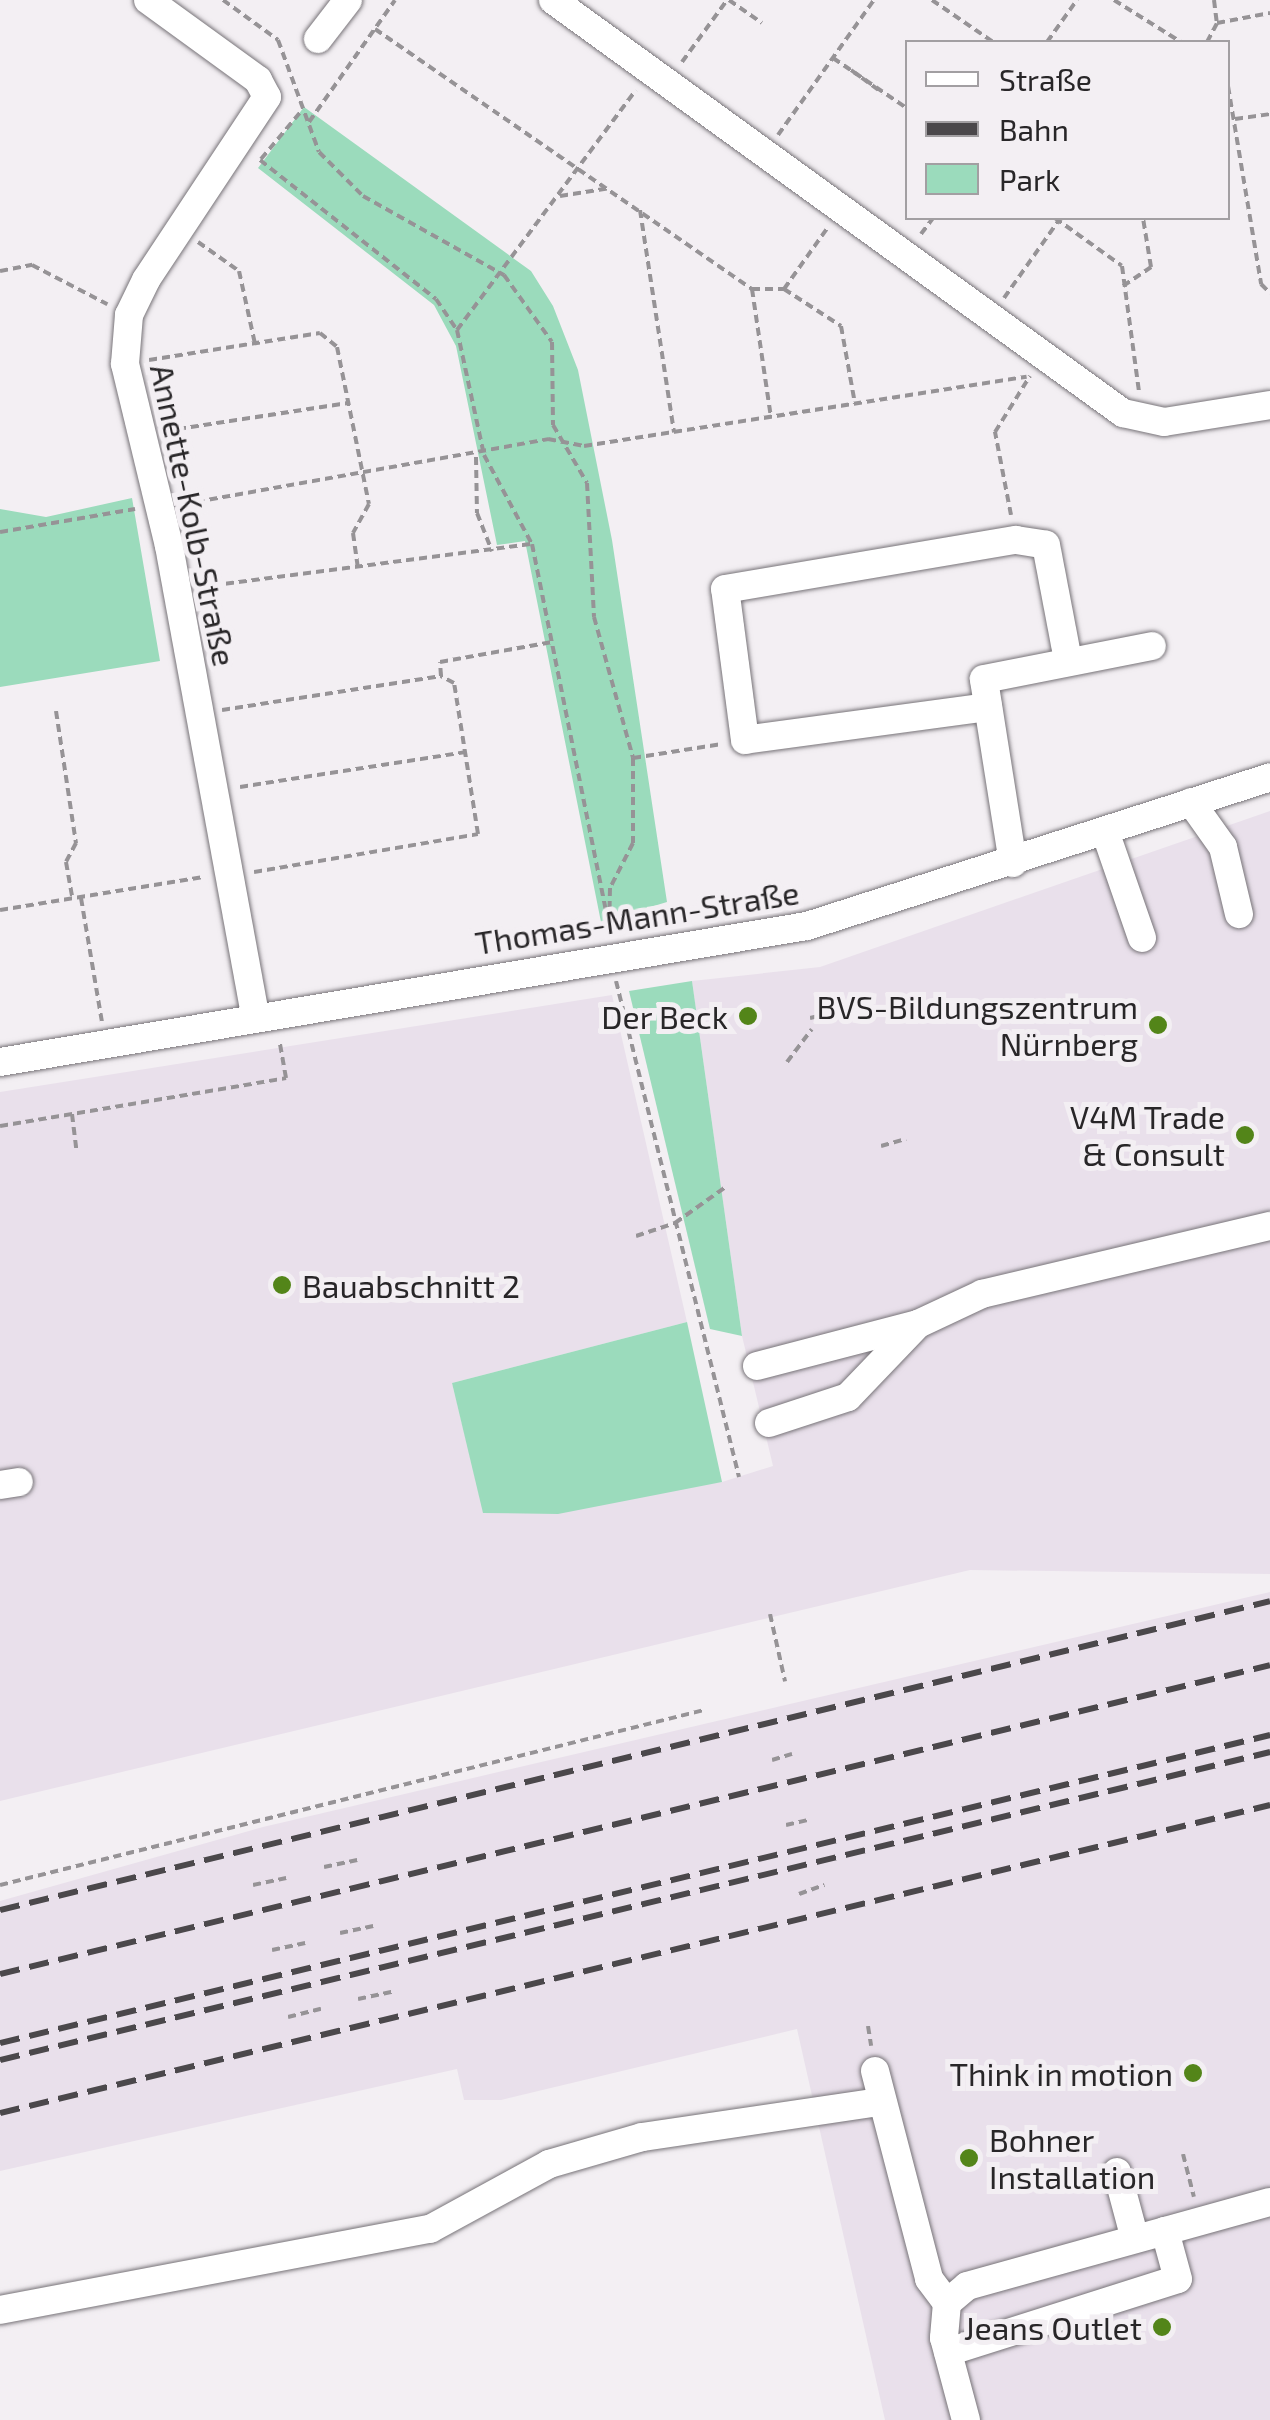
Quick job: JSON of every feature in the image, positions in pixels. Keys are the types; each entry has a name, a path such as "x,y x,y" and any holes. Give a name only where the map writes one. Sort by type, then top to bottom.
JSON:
{"street":[{"name":"Annette-Kolb-Straße","path":"148,0 258,80 267,97 250,153 182,231 129,316 125,364 161,508 224,876 256,1018"},
{"path":"318,39 348,0"},
{"path":"553,0 991,316 1038,366 1143,420 1270,405"},
{"path":"988,707 745,740 725,588 1016,540 1046,545 1068,660"},
{"path":"1013,864 984,679 1152,646"},
{"name":"Thomas-Mann-Straße","path":"0,1062 807,926 1106,834 1270,776"},
{"path":"1191,802 1223,847 1239,914"},
{"path":"1106,834 1142,938"},
{"path":"757,1366 918,1324 982,1294 1270,1226"},
{"path":"769,1423 848,1397 918,1324"},
{"path":"875,2070 880,2102 929,2279 947,2302 948,2352 966,2420"},
{"path":"0,2310 430,2228 549,2164 642,2137 880,2102"},
{"path":"1117,2172 1135,2239"},
{"path":"947,2302 967,2286 1270,2202"},
{"path":"948,2352 1178,2280 1165,2230"}],"path":[{"path":"223,0 278,40 320,152 363,196 504,275 552,342 562,440 587,483 594,616 632,758 632,843 607,911 532,544 484,456 456,330 436,298 250,153 303,109"},
{"path":"309,122 395,0"},
{"path":"456,330 504,275 581,167 728,0 762,24"},
{"path":"766,152 874,0"},
{"path":"932,0 989,40"},
{"path":"1048,40 1078,0"},
{"path":"1114,0 1178,40"},
{"path":"1207,40 1217,23 1214,0"},
{"path":"1217,23 1270,13"},
{"path":"374,28 581,167 752,289 784,290 841,326 855,404"},
{"path":"833,58 905,107"},
{"path":"1230,97 1261,284 1270,292"},
{"path":"1234,120 1270,114"},
{"path":"560,196 610,188"},
{"path":"784,290 843,207"},
{"path":"640,210 674,432"},
{"path":"991,316 1056,220"},
{"path":"1058,220 1122,266 1143,420"},
{"path":"1123,286 1151,268 1143,220"},
{"path":"182,231 239,271 256,344"},
{"path":"0,272 32,264 129,316"},
{"path":"752,289 771,417"},
{"path":"125,364 320,333 337,347 369,504 353,533 358,570"},
{"path":"0,532 484,456 562,440 584,446 855,404 1038,366"},
{"path":"1016,540 995,432 1038,366"},
{"path":"143,434 348,403"},
{"path":"476,457 477,513 486,518 492,551"},
{"path":"177,590 358,570 532,544"},
{"path":"441,676 440,662 552,642"},
{"path":"0,910 478,834 454,682 441,676 198,713"},
{"path":"56,710 76,843 66,862 72,897"},
{"path":"632,758 745,740"},
{"path":"210,792 466,752"},
{"path":"81,896 106,1046"},
{"path":"611,958 738,1477"},
{"path":"810,1018 849,1009"},
{"path":"787,1062 812,1029"},
{"path":"0,1126 286,1078 280,1044"},
{"path":"72,1114 77,1152"},
{"path":"881,1146 906,1139"},
{"path":"636,1236 676,1223 727,1186"},
{"path":"770,1614 785,1681"},
{"path":"0,1885 704,1710"},
{"path":"772,1760 792,1754"},
{"path":"786,1825 808,1820"},
{"path":"324,1867 357,1860"},
{"path":"252,1885 286,1878"},
{"path":"799,1894 824,1885"},
{"path":"340,1933 374,1926"},
{"path":"272,1950 305,1943"},
{"path":"358,2000 392,1992"},
{"path":"288,2016 322,2009"},
{"path":"1182,2154 1200,2221"}],"shaded area":[{"path":"1270,811 1270,1574 970,1570 0,1801 0,1092 612,995 687,1322 452,1383 484,1513 722,1482 773,1466 742,1336 692,981 820,967"},
{"path":"1270,1592 1270,2420 885,2420 797,2029 501,2100 464,2100 457,2069 0,2171 0,1901 263,1827"}],"green space":[{"path":"304,107 531,271 553,306 578,370 612,540 667,902 601,922 525,541 497,545 456,346 434,305 258,168"},
{"path":"132,498 160,661 0,687 0,509 46,517"},
{"path":"692,981 742,1336 710,1329 629,991"},
{"path":"687,1322 722,1482 558,1514 483,1513 452,1383"}],"railway":[{"path":"0,1910 1270,1601"},
{"path":"0,1974 1270,1665"},
{"path":"0,2043 1270,1735"},
{"path":"0,2060 1270,1752"},
{"path":"0,2113 1270,1805"}],"place":[{"name":"Der Beck","path":"748,1016"},
{"name":"BVS-Bildungszentrum Nürnberg","path":"1158,1025"},
{"name":"V4M Trade & Consult","path":"1245,1135"},
{"name":"Bauabschnitt 2","path":"282,1285"},
{"name":"Think in motion","path":"1193,2073"},
{"name":"Bohner Installation","path":"969,2158"},
{"name":"Jeans Outlet","path":"1162,2327"}]}
